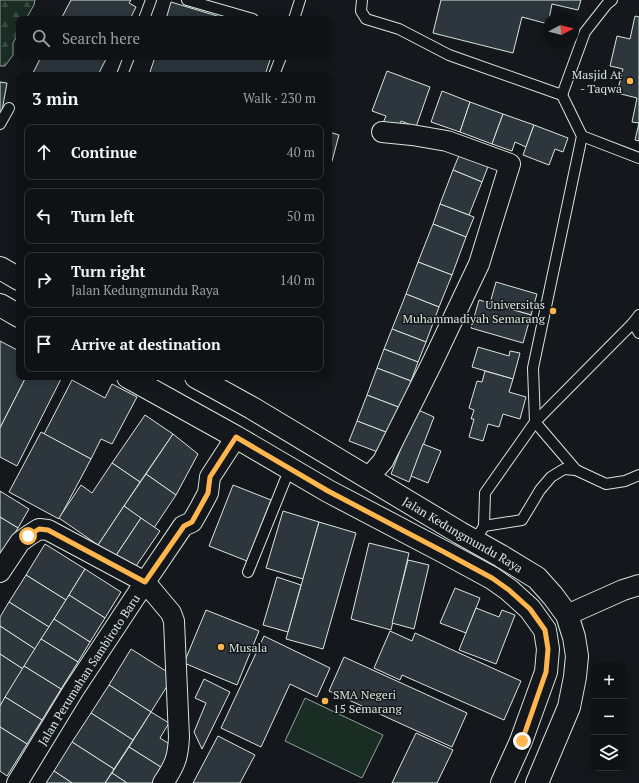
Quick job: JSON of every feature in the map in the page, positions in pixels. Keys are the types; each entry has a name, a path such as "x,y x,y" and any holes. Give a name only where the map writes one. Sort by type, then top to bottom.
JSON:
{"main road":[{"path":"0,268 16,277"},
{"path":"0,305 16,314"},
{"name":"Jalan Kedungmundu Raya","path":"133,380 236,437 328,491 492,578 509,590 530,609 545,630 548,649 546,672 522,741 502,783"},
{"name":"Jalan Kedungmundu Raya","path":"201,380 252,408 460,533 479,533 537,578 553,596 567,615 574,637 577,656 575,677 569,706 537,783"},
{"path":"236,437 252,408"},
{"path":"463,562 479,533"},
{"path":"545,630 567,615"}],"street":[{"path":"368,478 382,461 433,361 479,264 510,164 448,141 382,132"},
{"name":"Jalan Perumahan Sambiroto Baru","path":"16,783 73,691 145,582 184,526 192,522 208,493 210,477 236,437"},
{"path":"0,572 20,542 39,529 48,530 145,582 171,613 174,621 179,746 174,767 163,783"},
{"path":"567,615 623,590 639,585"}],"lane":[{"path":"145,16 151,0"},
{"path":"187,0 243,16"},
{"path":"295,16 300,0"},
{"path":"362,0 361,10 366,19 398,29 449,55 562,95 582,136 533,368 536,422 576,470"},
{"path":"562,95 585,32 607,4 612,0"},
{"path":"123,72 128,60"},
{"path":"275,72 280,60"},
{"path":"0,124 9,108"},
{"path":"582,136 639,158"},
{"path":"636,319 536,422 485,493 479,533 522,520 540,490 551,477 564,469 576,470 606,484 625,481 639,475"},
{"path":"636,319 639,333"},
{"path":"248,572 290,468"}],"green space":[{"path":"0,0 35,0 28,16 16,16 16,38 13,43 13,55 5,66 0,66"},
{"path":"305,698 383,735 362,778 285,741"}],"building":[{"path":"71,0 131,0 129,3 136,7 132,16 63,16"},
{"path":"441,0 581,0 578,10 552,4 550,12 543,12 543,23 522,17 513,53 433,33"},
{"path":"171,2 217,16 167,16"},
{"name":"Masjid At - Taqwa","path":"635,16 639,17 639,123 632,122 637,98 617,93 623,69 610,66 617,36 630,39"},
{"path":"40,60 106,60 100,72 34,72"},
{"path":"154,60 270,60 266,72 150,72"},
{"path":"387,71 430,87 416,127 401,121 398,128 383,123 386,116 372,111"},
{"path":"0,82 7,83 1,116 0,116"},
{"path":"442,91 470,102 460,132 431,122"},
{"path":"470,102 503,114 492,144 460,132"},
{"path":"503,114 534,125 526,147 515,142 512,151 492,144"},
{"path":"639,123 639,141 635,140"},
{"path":"534,125 568,138 563,152 555,149 549,165 523,155"},
{"path":"332,133 339,135 332,161"},
{"path":"460,153 489,164 482,182 453,170"},
{"path":"453,170 482,182 469,215 440,204"},
{"path":"440,204 474,217 466,237 433,224"},
{"path":"433,224 466,237 452,275 418,262"},
{"path":"418,262 452,275 439,307 406,294"},
{"path":"496,282 537,294 531,315 490,303"},
{"path":"406,294 439,307 426,342 392,329"},
{"path":"479,300 531,315 523,343 471,328"},
{"path":"392,329 426,342 418,362 384,349"},
{"path":"0,341 16,349 16,380 24,380 0,428"},
{"path":"478,347 509,356 510,351 520,353 513,379 472,367"},
{"path":"384,349 418,362 411,381 377,368"},
{"path":"377,368 411,381 401,408 367,395"},
{"path":"485,371 513,379 509,392 526,397 520,419 503,414 499,427 488,424 483,441 469,437 474,419 471,419 474,410 469,408 477,381 482,382"},
{"path":"24,380 60,380 17,466 0,457 0,428"},
{"path":"72,380 105,398 112,384 137,397 112,444 101,439 91,459 44,434"},
{"path":"367,395 401,408 391,434 357,421"},
{"path":"416,409 434,417 409,482 391,474"},
{"path":"145,415 173,434 140,482 112,463"},
{"path":"357,421 391,434 383,454 349,441"},
{"path":"41,432 91,459 59,519 9,492"},
{"path":"173,434 198,454 176,495 146,474"},
{"path":"423,444 441,451 428,483 411,476"},
{"path":"112,463 140,482 98,545 59,518 81,485 92,493"},
{"path":"146,474 176,495 154,528 124,506"},
{"path":"233,485 271,500 247,561 209,546"},
{"path":"0,491 29,509 18,528 0,517"},
{"path":"124,506 141,518 115,557 98,545"},
{"path":"283,511 319,522 303,579 266,568"},
{"path":"0,517 18,528 0,556"},
{"path":"141,518 160,531 134,569 115,557"},
{"path":"319,522 356,533 323,649 286,639"},
{"path":"369,543 409,553 391,630 351,619"},
{"path":"45,544 85,569 66,600 26,575"},
{"path":"408,560 429,565 414,629 392,623"},
{"path":"85,569 121,592 105,618 69,595"},
{"path":"26,575 66,600 49,627 9,602"},
{"path":"277,577 301,585 288,632 263,625"},
{"path":"455,588 480,598 466,633 440,623"},
{"path":"69,595 105,618 90,642 54,619"},
{"path":"9,602 49,627 35,649 0,626 0,617"},
{"path":"476,608 499,617 502,610 515,615 496,664 459,650"},
{"name":"Musala","path":"206,610 259,631 237,685 184,663"},
{"path":"54,619 90,642 78,662 41,639"},
{"path":"0,626 35,649 23,669 0,654"},
{"path":"390,631 412,641 415,633 521,681 504,720 402,675 400,680 374,668"},
{"path":"264,636 330,668 317,697 290,684 261,747 221,728"},
{"path":"41,639 78,662 61,689 24,666"},
{"path":"131,649 169,673 169,683 151,712 109,685"},
{"path":"0,654 23,669 0,706"},
{"path":"344,657 467,713 452,747 329,691"},
{"path":"24,666 61,689 42,720 5,697"},
{"path":"204,679 230,692 202,749 194,732 206,703 195,698"},
{"path":"109,685 151,712 133,740 91,713"},
{"path":"5,697 42,720 27,744 0,727 0,706"},
{"path":"151,712 169,723 160,738 177,749 164,769 129,747"},
{"path":"91,713 133,740 114,769 72,742"},
{"path":"0,727 27,744 7,776 0,771"},
{"path":"416,733 453,750 437,783 392,783"},
{"path":"218,736 255,755 240,783 193,783"},
{"path":"72,742 114,769 105,783 72,783 54,771"},
{"path":"129,747 164,769 155,783 127,783 112,773"},
{"path":"54,771 72,783 46,783"},
{"path":"112,773 127,783 105,783"}],"place":[{"name":"Masjid At - Taqwa","path":"630,81"},
{"name":"Universitas Muhammadiyah Semarang","path":"553,311"},
{"name":"Musala","path":"221,647"},
{"name":"SMA Negeri 15 Semarang","path":"325,701"}],"route":[{"path":"28,536 39,529 48,530 145,582 184,526 192,522 208,493 210,477 236,437 328,491 492,578 509,590 530,609 545,630 548,649 546,672 522,741"}]}
